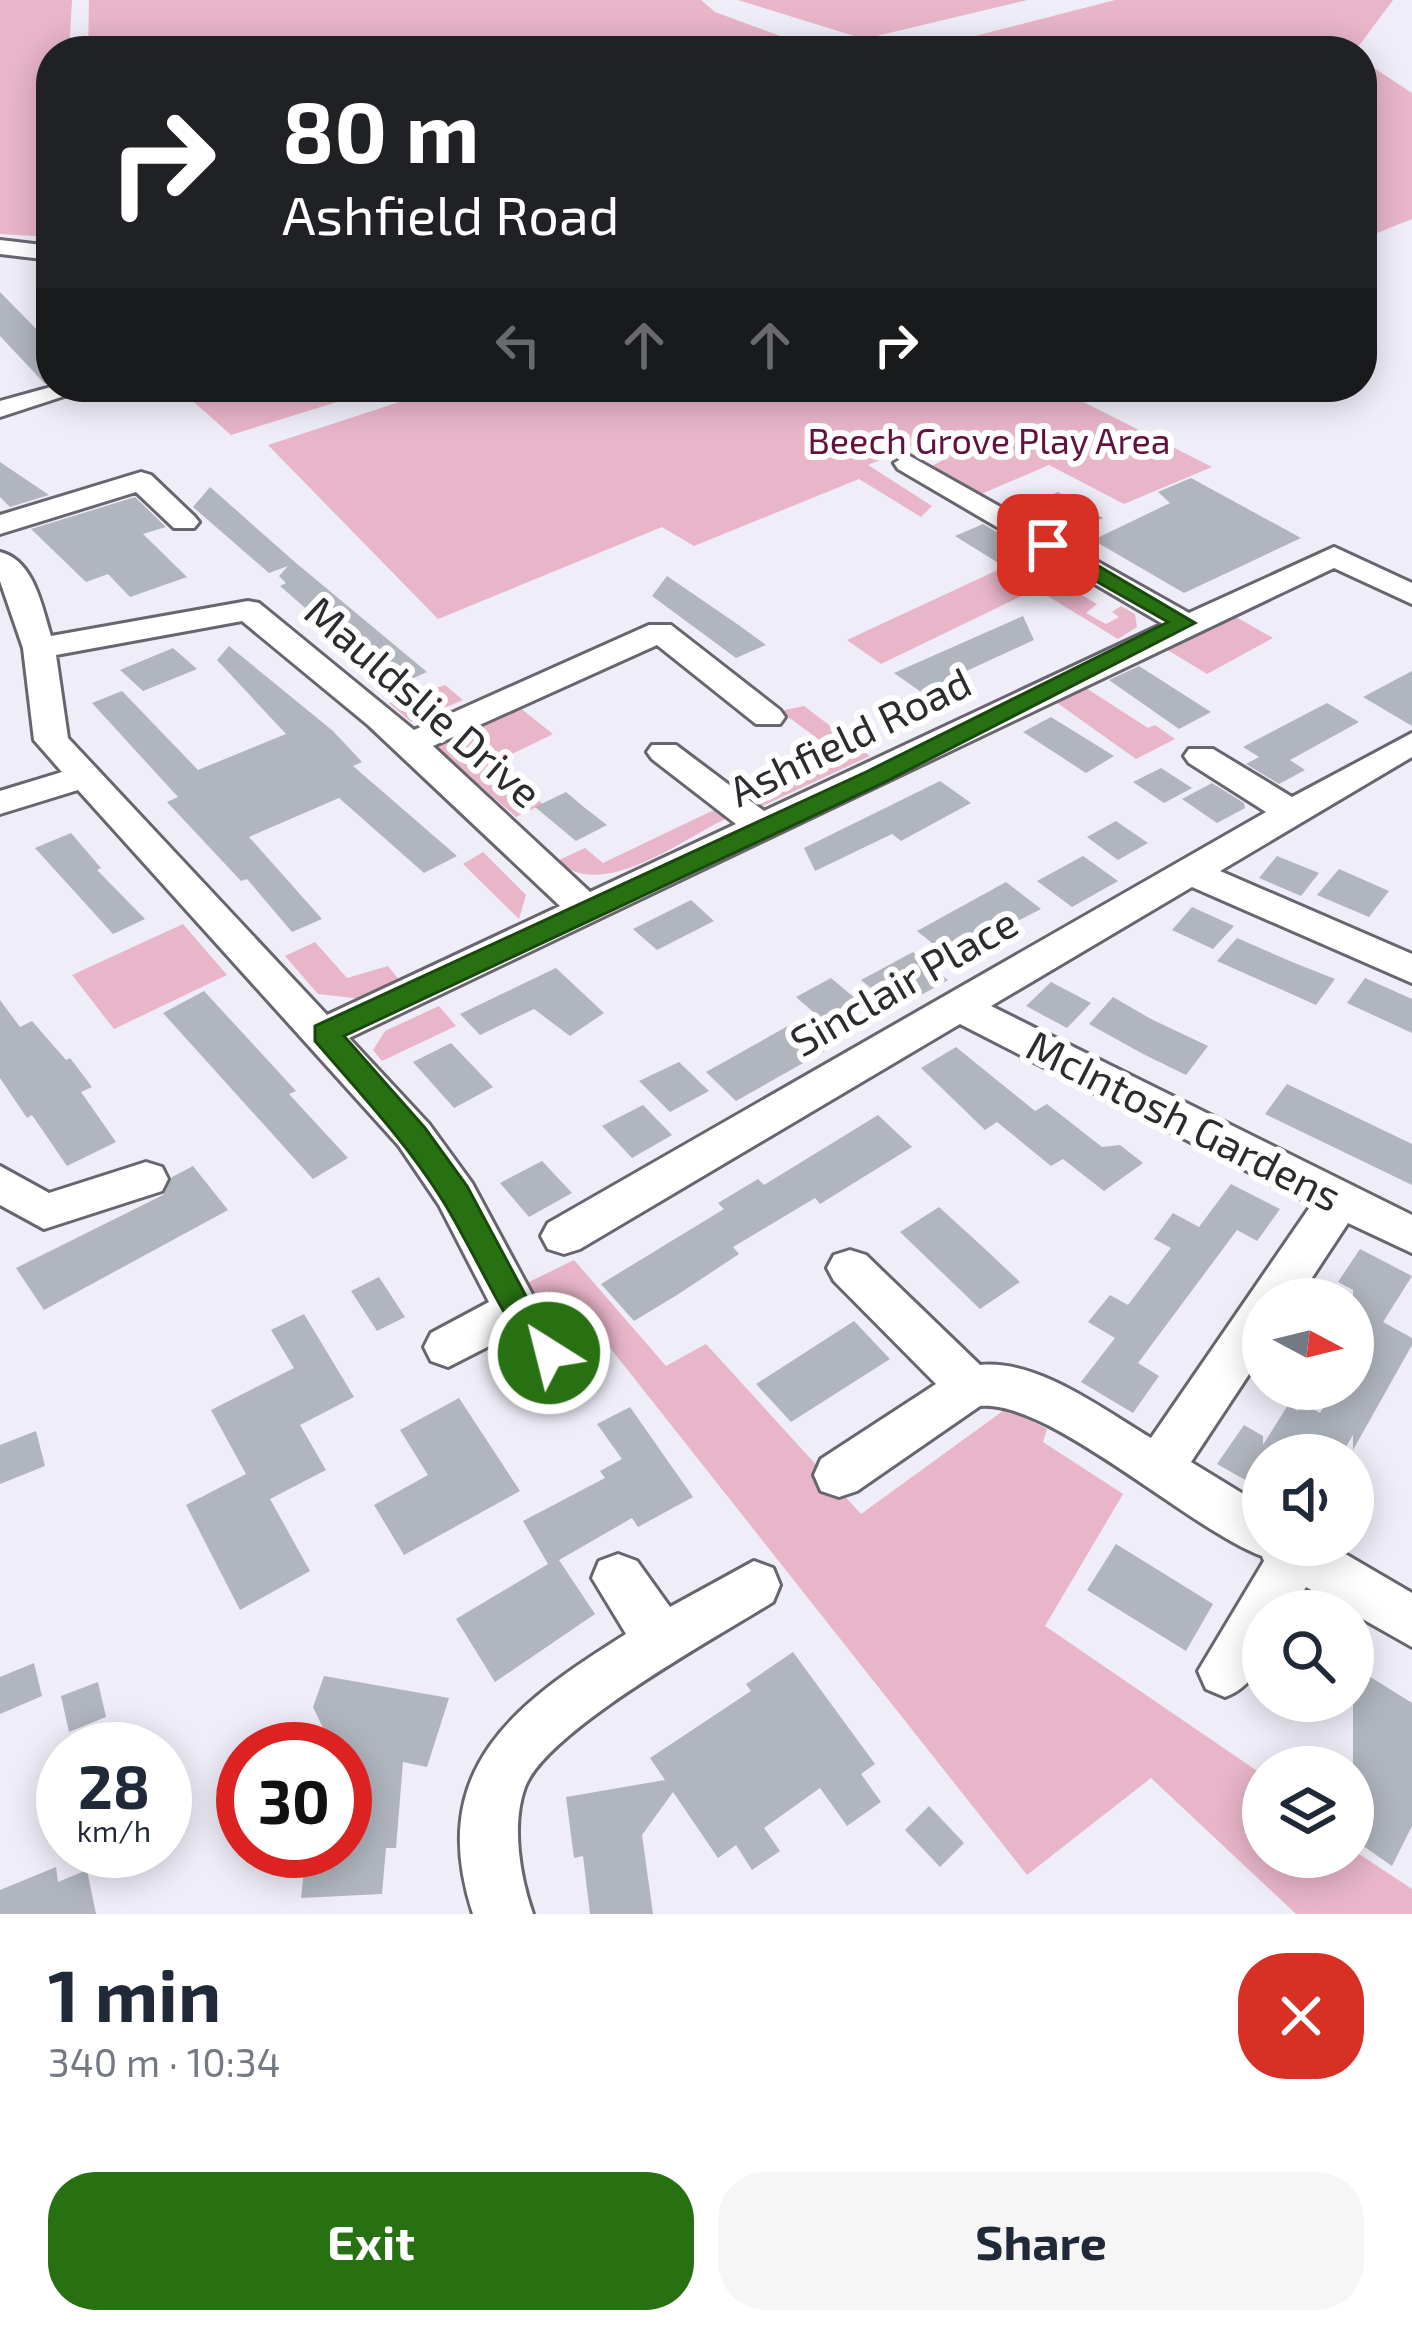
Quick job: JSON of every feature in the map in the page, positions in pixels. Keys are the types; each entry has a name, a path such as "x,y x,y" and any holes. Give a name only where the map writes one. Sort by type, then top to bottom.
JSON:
{"street":[{"path":"0,247 36,251"},
{"path":"5,400 36,395"},
{"path":"908,463 1184,623"},
{"path":"0,525 141,481 184,522"},
{"name":"Ashfield Road","path":"325,1034 765,829 1184,623 1334,556 1412,595"},
{"path":"0,561 20,584 38,648 51,740 414,1136 456,1195 516,1310 549,1353"},
{"name":"Mauldslie Drive","path":"38,648 248,610 339,678 412,742 587,911"},
{"path":"412,742 661,632 768,717"},
{"path":"664,752 765,829"},
{"name":"Sinclair Place","path":"564,1236 956,1005 1292,813 1406,754"},
{"path":"1201,756 1292,813"},
{"path":"0,803 87,776"},
{"path":"1192,873 1412,970"},
{"name":"McIntosh Gardens","path":"956,1005 1412,1235"},
{"path":"0,1183 44,1212 146,1179"},
{"path":"1287,1278 1339,1200"},
{"path":"850,1268 970,1387"},
{"path":"448,1347 516,1310"},
{"path":"1158,1470 1242,1345"},
{"path":"838,1474 970,1387 1024,1390 1242,1521"},
{"path":"1225,1671 1271,1566"},
{"path":"1318,1566 1412,1622"},
{"path":"618,1578 664,1643"},
{"path":"503,1914 491,1846 504,1767 541,1726 754,1585"}],"green space":[{"path":"0,0 72,0 70,36 36,36 36,236 0,234"},
{"path":"89,0 701,0 715,12 780,36 88,36"},
{"path":"738,0 1027,0 877,36 854,36"},
{"path":"1115,0 1393,0 1366,36 975,36"},
{"path":"1377,70 1412,93 1412,219 1377,233"},
{"path":"194,402 337,402 231,435"},
{"name":"Beech Grove Play Area","path":"399,402 1084,402 1212,467 1124,504 1049,465 979,495 930,467 943,460 915,445 868,465 932,506 921,517 859,479 694,546 662,527 438,619 268,445"},
{"path":"1021,559 1097,604 1086,613 1106,624 1119,617 1112,612 1121,606 1135,614 1137,627 1118,639 1036,589 881,664 847,640"},
{"path":"1236,617 1273,638 1207,674 1166,649"},
{"path":"445,685 463,700 411,722 389,703"},
{"path":"1086,688 1148,728 1155,725 1175,739 1136,759 1056,702"},
{"path":"804,706 870,756 758,808 743,795 836,752 780,711"},
{"path":"520,708 553,734 494,763 543,804 516,817 435,747"},
{"path":"716,809 727,818 618,871 575,872 557,861 585,848 603,863"},
{"path":"483,852 526,895 519,919 463,864"},
{"path":"183,924 227,975 114,1029 72,975"},
{"path":"315,942 347,978 388,966 401,982 362,999 318,994 285,956"},
{"path":"439,1006 456,1026 382,1061 373,1050 385,1031"},
{"path":"574,1260 666,1366 706,1344 861,1514 1007,1408 1047,1429 1043,1442 1123,1494 1045,1626 1242,1761 1242,1863 1151,1778 1027,1875 596,1330 572,1340 527,1283"},
{"path":"1374,1864 1412,1889 1412,1914 1296,1914 1258,1878 1374,1878"}],"building":[{"path":"0,292 36,329 36,374 0,336"},
{"path":"0,462 49,495 10,507 0,497"},
{"path":"1191,478 1301,538 1184,593 1093,540 1170,503 1158,492"},
{"path":"210,487 427,672 398,685 365,660 280,586 286,583 279,576 288,566 269,573 193,507"},
{"path":"1058,492 1103,518 1061,536 1015,510"},
{"path":"135,497 166,527 143,534 187,577 130,597 108,574 86,582 31,529"},
{"path":"983,524 1029,551 1000,564 955,536"},
{"path":"667,576 766,645 736,658 652,596"},
{"path":"1023,616 1034,640 921,692 894,673"},
{"path":"229,646 333,731 362,762 353,766 457,856 424,873 339,798 249,837 322,919 292,932 247,879 241,881 167,802 178,797 92,703 122,691 198,770 286,734 217,660"},
{"path":"173,648 197,669 143,691 120,670"},
{"path":"1139,666 1211,712 1179,729 1109,680"},
{"path":"1412,671 1412,726 1363,697"},
{"path":"1327,703 1359,722 1290,760 1305,770 1279,784 1246,764 1259,757 1243,747"},
{"path":"1051,717 1114,756 1086,773 1023,732"},
{"path":"1161,768 1192,788 1164,803 1133,782"},
{"path":"940,781 971,803 901,841 892,834 815,871 804,848"},
{"path":"1212,783 1245,808 1217,823 1182,799"},
{"path":"566,792 607,825 576,841 535,807"},
{"path":"1116,821 1148,843 1118,860 1087,837"},
{"path":"71,833 101,868 97,870 145,919 113,934 35,848"},
{"path":"1083,856 1118,881 1072,907 1037,881"},
{"path":"1277,856 1319,873 1301,896 1259,878"},
{"path":"1339,869 1389,891 1369,917 1317,895"},
{"path":"1006,882 1041,909 948,956 917,931"},
{"path":"691,900 714,921 657,950 633,929"},
{"path":"1192,907 1234,926 1213,949 1172,930"},
{"path":"1237,938 1335,979 1316,1005 1217,961"},
{"path":"913,952 948,980 896,1009 861,980"},
{"path":"556,968 604,1013 570,1036 534,1009 480,1035 460,1014"},
{"path":"831,978 863,1005 827,1024 796,997"},
{"path":"1365,978 1412,999 1412,1033 1347,1003"},
{"path":"1051,982 1091,1003 1067,1028 1026,1006"},
{"path":"204,991 296,1091 289,1094 348,1158 313,1179 163,1013"},
{"path":"1113,997 1208,1046 1186,1075 1143,1054 1089,1024"},
{"path":"0,1000 20,1027 32,1021 66,1060 70,1058 92,1087 81,1092 116,1142 67,1166 32,1115 27,1118 0,1078"},
{"path":"804,1017 835,1045 736,1101 706,1072"},
{"path":"451,1043 493,1087 454,1108 413,1062"},
{"path":"956,1047 1035,1111 1047,1104 1102,1147 1120,1145 1143,1163 1104,1191 1063,1159 1051,1166 997,1122 985,1130 921,1068"},
{"path":"679,1062 709,1091 670,1112 639,1081"},
{"path":"1287,1084 1412,1144 1412,1185 1265,1114"},
{"path":"643,1105 672,1135 632,1158 602,1126"},
{"path":"878,1115 912,1147 820,1204 815,1198 733,1247 739,1254 677,1295 634,1321 601,1284 724,1209 718,1203 758,1179 764,1185"},
{"path":"542,1161 572,1193 529,1217 500,1183"},
{"path":"193,1166 228,1210 44,1310 16,1268 163,1195 172,1177"},
{"path":"1231,1184 1280,1209 1257,1241 1237,1230 1138,1363 1159,1376 1133,1413 1081,1382 1115,1338 1088,1322 1110,1295 1128,1305 1171,1248 1154,1239 1173,1213 1199,1227"},
{"path":"939,1207 1020,1282 980,1309 900,1232"},
{"path":"1360,1249 1412,1276 1383,1322 1412,1338 1412,1345 1362,1434 1270,1434 1285,1410 1374,1410 1374,1278 1341,1278"},
{"path":"379,1277 405,1317 377,1331 351,1291"},
{"path":"304,1314 354,1397 300,1425 326,1470 270,1499 310,1571 240,1610 186,1505 246,1474 211,1410 294,1368 271,1330"},
{"path":"854,1321 890,1359 791,1422 756,1384"},
{"path":"459,1398 520,1491 404,1555 374,1505 428,1475 400,1430"},
{"path":"630,1407 693,1497 638,1527 632,1518 559,1560 595,1614 495,1682 456,1619 548,1564 523,1521 605,1478 600,1471 622,1459 597,1424"},
{"path":"1244,1425 1260,1434 1242,1434 1242,1478 1217,1464"},
{"path":"36,1431 45,1466 0,1484 0,1445"},
{"path":"1116,1544 1213,1604 1186,1651 1087,1590"},
{"path":"793,1652 875,1764 861,1774 881,1802 847,1826 820,1788 764,1828 780,1851 752,1870 736,1845 718,1858 673,1792 642,1835 653,1914 590,1914 583,1856 574,1858 566,1797 665,1780 650,1758 751,1691 746,1684"},
{"path":"34,1663 42,1696 0,1714 0,1677"},
{"path":"324,1676 449,1698 427,1767 403,1762 396,1848 386,1848 382,1894 301,1898 303,1878 372,1878 372,1722 320,1722 313,1707"},
{"path":"1374,1679 1412,1703 1412,1826 1392,1866 1374,1854 1374,1746 1353,1746 1353,1722 1374,1722"},
{"path":"98,1682 106,1717 67,1722 61,1696"},
{"path":"929,1806 964,1843 940,1867 905,1830"},
{"path":"36,1875 57,1878 58,1882 89,1878 96,1914 0,1914 0,1890"}],"route":[{"path":"549,1353 516,1310 456,1195 414,1136 325,1034 874,778 1184,623 1048,545"}]}
